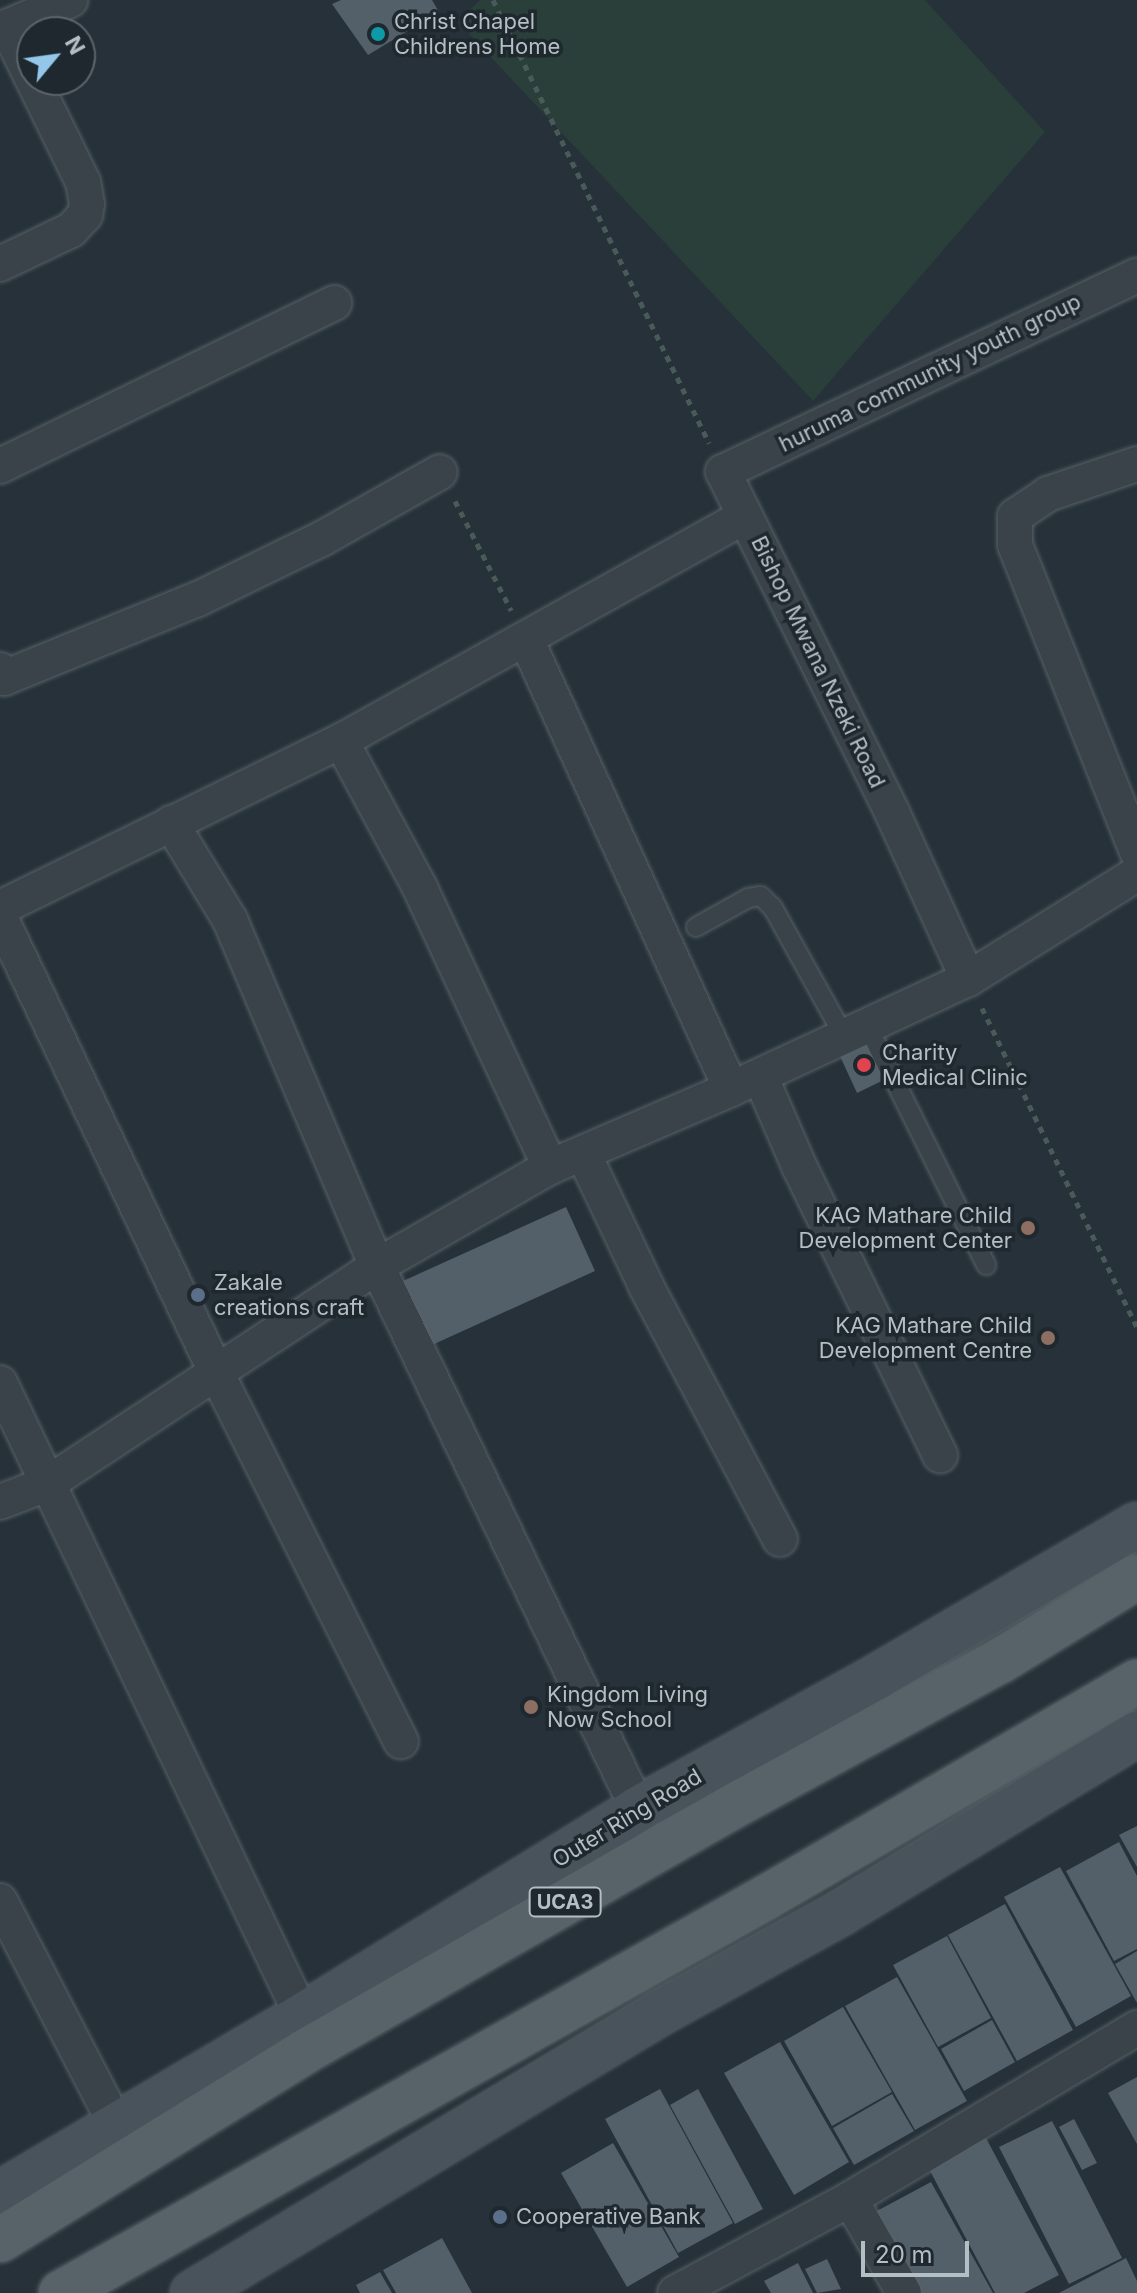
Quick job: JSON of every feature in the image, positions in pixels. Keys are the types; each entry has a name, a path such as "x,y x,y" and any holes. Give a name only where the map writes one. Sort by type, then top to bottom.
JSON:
{"main road":[{"name":"Outer Ring Road","path":"0,2194 302,2016 638,1809 877,1677 1137,1525"},
{"name":"Outer Ring Road","path":"0,2240 304,2052 730,1808 1000,1661 1137,1577"},
{"path":"61,2293 767,1897 1137,1682"},
{"path":"193,2293 661,2012 840,1913 1137,1734"}],"street":[{"path":"33,16 70,0"},
{"path":"16,23 7,27 16,46"},
{"path":"0,264 71,230 85,215 87,204 83,182 40,96"},
{"name":"huruma community youth group","path":"723,472 1137,275"},
{"path":"0,466 334,303"},
{"path":"1137,464 1048,494 1015,516 1015,545 1137,852"},
{"path":"1,676 198,599 323,538 440,472"},
{"name":"Bishop Mwana Nzeki Road","path":"723,472 892,812 968,979"},
{"path":"0,908 341,741 745,516"},
{"path":"526,639 746,1083 799,1166 940,1455"},
{"path":"341,741 420,888 550,1167"},
{"path":"171,823 230,920 377,1266 638,1809"},
{"path":"0,1502 47,1484 377,1266 550,1167 746,1083 968,979 1137,874"},
{"path":"0,917 216,1372 401,1741"},
{"path":"583,1153 647,1288 780,1539"},
{"path":"0,1383 302,2016"},
{"path":"0,1901 117,2127"},
{"path":"675,2293 850,2199 1137,2028"},
{"path":"850,2199 904,2293"}],"lane":[{"path":"696,927 748,898 761,896 773,908 856,1033 986,1265"}],"path":[{"path":"493,0 723,472"},
{"path":"440,472 526,639"},
{"path":"968,979 1137,1327"}],"green space":[{"path":"480,0 925,0 1045,132 813,401 457,21"}],"building":[{"name":"Christ Chapel Childrens Home","path":"341,0 432,0 439,12 368,55 332,4"},
{"name":"Charity Medical Clinic","path":"872,1038 890,1077 857,1093 839,1054"},
{"path":"566,1207 595,1271 432,1345 403,1281"},
{"path":"1137,1826 1137,1867 1119,1835"},
{"path":"1119,1842 1137,1876 1137,1949 1114,1961 1066,1871"},
{"path":"1060,1867 1131,1996 1076,2027 1004,1897"},
{"path":"1005,1904 1073,2030 1017,2061 948,1935"},
{"path":"947,1936 991,2018 938,2047 893,1965"},
{"path":"1137,1951 1137,2003 1115,1964"},
{"path":"897,1977 967,2101 915,2130 845,2006"},
{"path":"843,2007 892,2092 832,2126 784,2041"},
{"path":"992,2020 1015,2062 964,2091 941,2049"},
{"path":"780,2042 849,2162 794,2195 724,2073"},
{"path":"1137,2077 1137,2144 1108,2093"},
{"path":"660,2089 733,2223 678,2253 605,2119"},
{"path":"698,2089 763,2209 735,2224 670,2105"},
{"path":"892,2094 914,2131 854,2165 833,2128"},
{"path":"1074,2119 1097,2163 1082,2170 1059,2127"},
{"path":"1052,2121 1122,2258 1069,2284 999,2147"},
{"path":"986,2138 1059,2275 1024,2293 995,2293 929,2169"},
{"path":"613,2143 679,2257 627,2287 561,2173"},
{"path":"931,2182 993,2293 918,2293 873,2213"},
{"path":"442,2238 472,2293 396,2293 383,2270"},
{"path":"1126,2258 1137,2281 1137,2293 1059,2293"},
{"path":"827,2259 841,2289 817,2293 805,2269"},
{"path":"798,2263 813,2293 771,2293 764,2281"},
{"path":"380,2272 392,2293 360,2293 356,2285"}],"place":[{"name":"Christ Chapel Childrens Home","path":"378,34"},
{"name":"Charity Medical Clinic","path":"864,1065"},
{"name":"KAG Mathare Child Development Center","path":"1028,1228"},
{"name":"Zakale creations craft","path":"198,1295"},
{"name":"KAG Mathare Child Development Centre","path":"1048,1338"},
{"name":"Kingdom Living Now School","path":"531,1707"},
{"name":"Cooperative Bank","path":"500,2217"}]}
